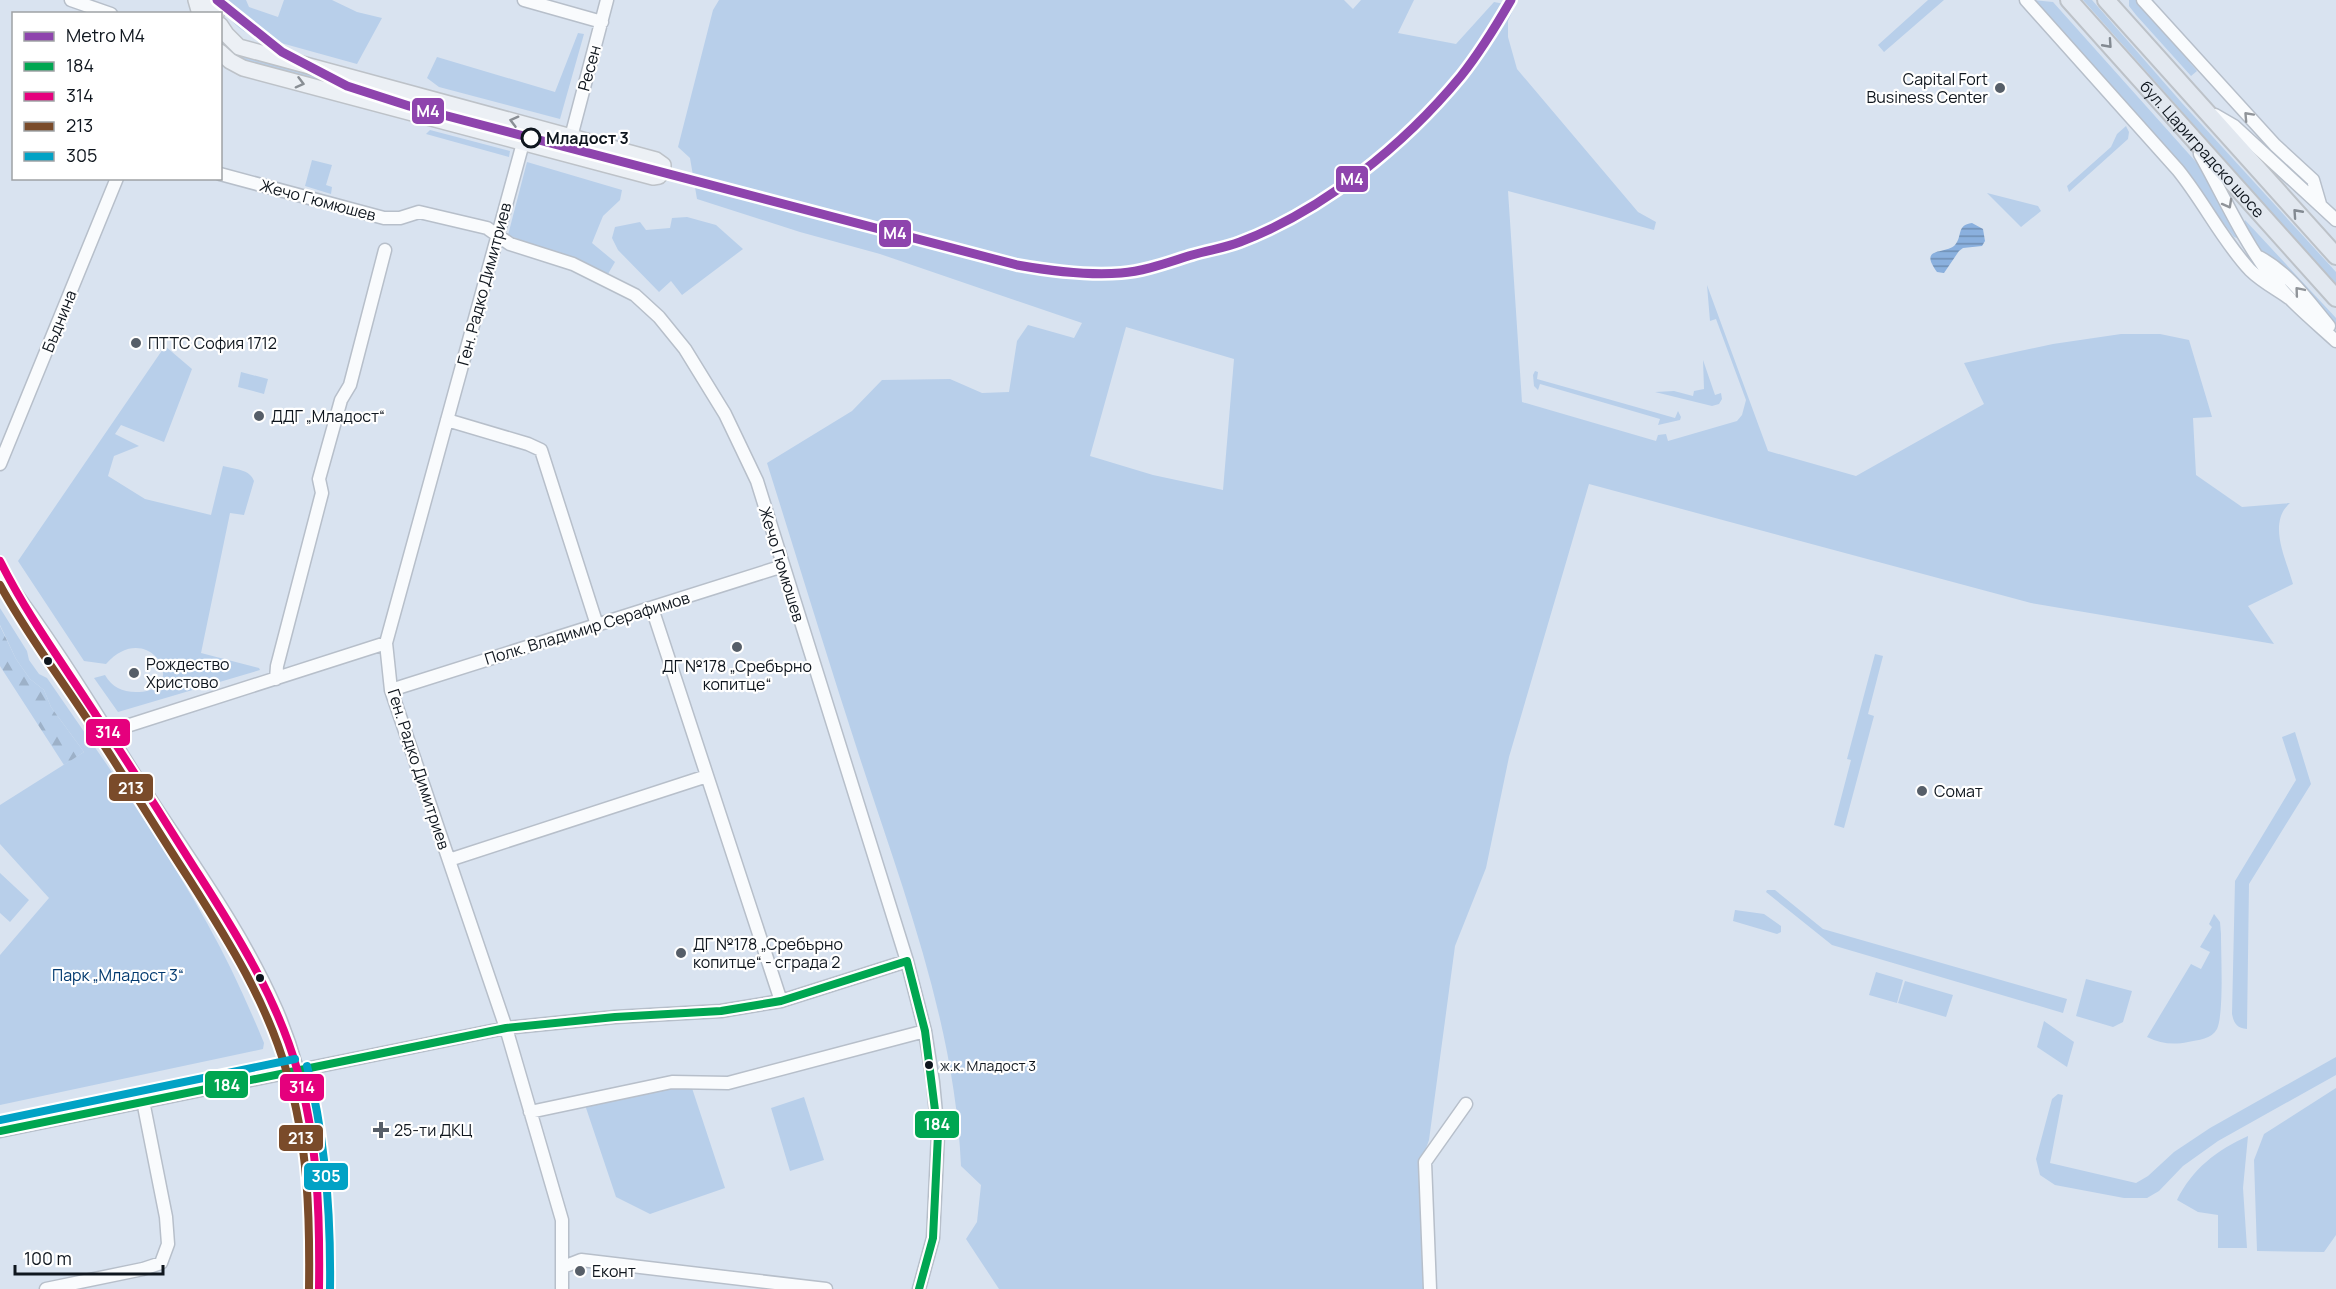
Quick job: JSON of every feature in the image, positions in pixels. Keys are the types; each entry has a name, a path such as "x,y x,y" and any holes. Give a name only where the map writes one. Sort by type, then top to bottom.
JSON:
{"highway":[{"name":"бул. Цариградско шосе","path":"2069,0 2336,298"},
{"name":"бул. Цариградско шосе","path":"2106,0 2336,256"}],"main road":[{"path":"222,28 239,47 659,161 663,165 663,170 661,175 653,177 523,143 243,68 222,54"}],"street":[{"path":"71,0 105,12"},
{"path":"524,0 602,22"},
{"name":"Ресен","path":"571,137 607,0"},
{"name":"бул. Цариградско шосе","path":"2026,0 2178,170 2251,270 2289,298"},
{"path":"2143,0 2275,146 2313,180 2320,204"},
{"path":"2202,107 2234,126 2336,220"},
{"path":"2190,134 2256,255 2270,276 2289,298 2336,341"},
{"name":"Ген. Радко Димитриев","path":"523,143 386,643 391,690 506,1028 562,1220 562,1289"},
{"name":"Жечо Гюмюшев","path":"222,175 384,218 400,218 419,212 487,228 510,244 573,264 635,295 659,317 685,349 725,414 757,481 907,961 925,1031 938,1134 933,1238 919,1289"},
{"name":"Бъднина","path":"0,463 116,180"},
{"name":"бул. Цариградско шосе","path":"2215,222 2256,255"},
{"path":"276,679 277,666 322,493 319,479 341,400 350,385 386,250"},
{"path":"2256,255 2286,275 2336,334"},
{"path":"447,420 541,450 597,625"},
{"path":"0,561 13,589"},
{"name":"Полк. Владимир Серафимов","path":"391,690 783,567"},
{"path":"0,572 108,732 250,959 276,1008 297,1069 308,1122 317,1181 321,1238 319,1289"},
{"path":"652,608 781,1001"},
{"path":"108,732 386,643"},
{"path":"449,860 707,776"},
{"path":"0,1131 506,1028 615,1017 721,1011 781,1001 907,961"},
{"path":"530,1112 672,1082 728,1083 925,1031"},
{"path":"46,1289 143,1269 161,1263 168,1244 166,1217 143,1101"},
{"path":"1430,1289 1425,1162 1466,1104"},
{"path":"563,1267 581,1260 826,1289"},
{"path":"109,1276 111,1289"}],"green space":[{"path":"222,0 246,0 249,7 278,17 284,0 332,0 357,12 382,18 357,64 249,34 232,20"},
{"path":"719,0 1344,0 1353,9 1361,0 1414,0 1398,33 1456,44 1494,2 1515,6 1508,21 1508,37 1517,69 1638,212 1656,222 1654,230 1508,191 1522,402 1656,441 1658,435 1666,434 1668,441 1737,421 1742,415 1746,400 1716,319 1710,321 1707,285 1768,451 1856,476 1984,404 1964,363 2053,344 2121,334 2160,334 2189,340 2212,417 2193,418 2196,475 2242,507 2290,503 2283,511 2279,531 2280,542 2293,584 2248,606 2274,644 2031,603 1589,484 1509,757 1486,868 1455,946 1429,1140 1420,1165 1423,1289 999,1289 966,1239 977,1222 981,1185 961,1166 957,1112 937,1007 908,903 845,713 767,463 852,411 882,380 950,379 982,393 1009,392 1017,341 1028,325 1074,338 1082,323 880,254 800,232 697,199 690,158 678,147 713,10","holes":["1126,327 1234,359 1223,490 1153,475 1090,456"]},
{"path":"1928,0 1944,0 1884,52 1878,45"},
{"path":"2033,0 2053,2 2205,172 2240,239 2234,237 2187,174"},
{"path":"2083,0 2092,0 2336,272 2336,285"},
{"path":"2129,0 2137,0 2141,4 2197,71 2191,76 2136,15 2129,6"},
{"path":"578,33 584,34 560,119 439,87 427,78 437,57 555,92"},
{"path":"236,52 640,161 639,165 255,65 237,56"},
{"path":"2126,126 2129,132 2128,139 2069,192 2067,186 2111,147 2117,134"},
{"path":"430,130 510,151 509,157 426,134"},
{"path":"312,160 332,165 326,185 332,187 331,194 305,186"},
{"path":"527,162 622,190 620,200 603,216 592,243 615,262 608,274 508,235"},
{"path":"1987,193 2038,206 2041,211 2021,227"},
{"path":"687,217 716,225 743,249 682,295 671,281 659,292 618,250 612,238 615,227 640,222 646,230 670,228 672,218"},
{"path":"2245,220 2336,318 2336,326 2292,274 2258,250 2244,223"},
{"path":"165,346 192,369 164,442 121,425 115,434 139,446 114,456 108,476 145,499 211,515 223,466 241,470 252,477 254,481 244,515 230,513 201,653 260,670 118,712 94,678 105,675 114,686 126,691 153,689 161,681 163,670 158,660 149,652 137,648 122,651 106,664 84,661 18,561"},
{"path":"1703,360 1715,395 1721,393 1722,399 1719,404 1712,406 1655,392 1674,391 1693,396 1694,391 1704,389"},
{"path":"1535,371 1538,372 1537,379 1675,418 1678,411 1681,417 1680,420 1658,425 1660,419 1540,384 1538,390 1534,386"},
{"path":"241,372 268,379 264,394 238,387"},
{"name":"Парк „Младост 3“","path":"0,608 27,651 29,660 39,674 47,678 89,738 189,891 237,982 264,1043 263,1049 0,1105 0,955 49,898 0,844 0,805 84,752 51,707 44,690 30,679 16,659 0,625"},
{"path":"0,626 16,659 30,679 44,690 51,707 84,752 64,765 0,666"},
{"path":"1875,654 1883,656 1868,714 1874,716 1844,828 1834,825 1851,760 1847,759"},
{"path":"2295,732 2311,784 2249,884 2247,1029 2241,1028 2236,1025 2232,1014 2235,881 2296,780 2282,737"},
{"path":"0,873 29,900 10,922 0,913"},
{"path":"1775,890 1823,929 2067,999 2063,1013 1832,945 1766,892"},
{"path":"1735,910 1764,914 1781,926 1781,932 1777,934 1733,921"},
{"path":"2214,914 2220,922 2221,934 2221,998 2217,1029 2208,1037 2183,1043 2173,1044 2147,1037 2191,964 2201,969 2210,952 2200,947 2212,927 2209,924"},
{"path":"1876,972 1903,980 1897,1003 1869,995"},
{"path":"2086,979 2132,991 2123,1022 2113,1027 2076,1016"},
{"path":"1905,981 1953,995 1946,1017 1898,1003"},
{"path":"2044,1021 2074,1042 2067,1067 2037,1047"},
{"path":"2336,1057 2336,1075 2218,1141 2183,1166 2159,1191 2147,1198 2124,1198 2055,1185 2040,1175 2036,1159 2052,1099 2058,1094 2063,1095 2050,1163 2136,1183 2148,1176 2174,1152 2210,1128"},
{"path":"690,1082 725,1188 650,1214 616,1197 584,1102"},
{"path":"2336,1088 2336,1235 2324,1252 2257,1251 2254,1160 2264,1134"},
{"path":"804,1097 824,1160 790,1171 771,1108"},
{"path":"2248,1136 2243,1188 2247,1248 2218,1248 2218,1215 2198,1212 2177,1200 2190,1179 2206,1162"}],"water":[{"path":"1972,223 1983,229 1985,241 1982,246 1963,248 1944,273 1937,272 1930,258 1932,255 1955,245 1962,228"}],"metro line":[{"name":"M4","path":"217,0 282,52 347,86 409,106 1017,265 1095,274 1139,270 1234,244 1271,229 1332,194 1388,150 1439,102 1475,58 1511,0"}],"transit line":[{"name":"314","path":"0,561 34,620 228,921 279,1018 289,1043 304,1096 313,1150 318,1206 319,1289"},
{"name":"213","path":"0,585 218,925 269,1021 287,1073 299,1126 308,1207 309,1289"},
{"name":"184","path":"907,961 925,1031 938,1134 933,1238 919,1289"},
{"name":"184","path":"0,1131 506,1028 615,1017 721,1011 781,1001 907,961"},
{"name":"305","path":"0,1120 295,1059"},
{"name":"305","path":"307,1066 319,1121 326,1177 330,1232 330,1289"}],"place":[{"name":"Capital Fort Business Center","path":"2000,88"},
{"name":"Младост 3","path":"531,138"},
{"name":"ПТТС София 1712","path":"136,343"},
{"name":"ДДГ „Младост“","path":"259,416"},
{"name":"ДГ №178 „Сребърно копитце“","path":"737,647"},
{"name":"Рождество Христово","path":"134,673"},
{"name":"Сомат","path":"1922,791"},
{"name":"ДГ №178 „Сребърно копитце“ - сграда 2","path":"681,953"},
{"name":"ж.к. Младост 3","path":"929,1065"},
{"name":"25-ти ДКЦ","path":"381,1130"},
{"name":"Еконт","path":"580,1271"}]}
